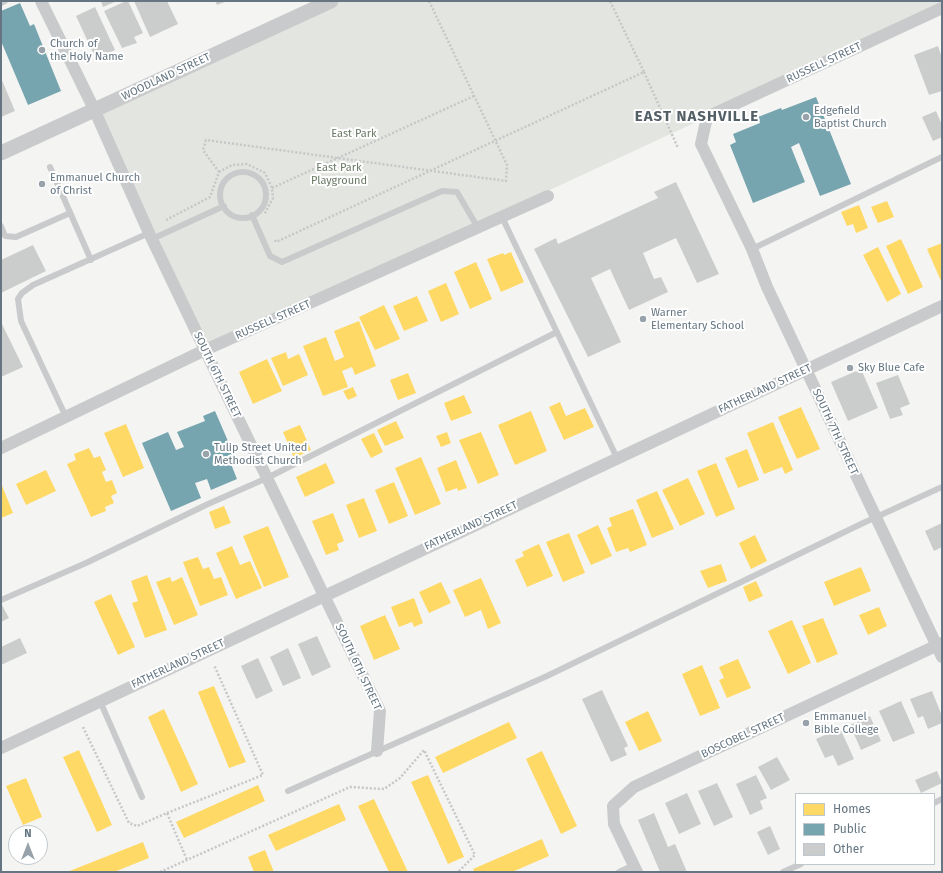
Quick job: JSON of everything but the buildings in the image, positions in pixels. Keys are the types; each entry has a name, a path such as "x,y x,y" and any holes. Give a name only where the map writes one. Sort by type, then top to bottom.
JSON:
{"street":[{"name":"SOUTH 6TH STREET","path":"41,1 94,110 205,350 380,711 377,751"},
{"name":"WOODLAND STREET","path":"1,153 331,1"},
{"name":"RUSSELL STREET","path":"707,117 942,8"},
{"name":"SOUTH 7TH STREET","path":"707,117 701,144 752,249 766,288 876,518 939,644 942,657"},
{"name":"RUSSELL STREET","path":"1,448 205,350 548,196"},
{"name":"FATHERLAND STREET","path":"1,748 942,306"},
{"name":"BOSCOBEL STREET","path":"635,868 614,824 613,806 634,786 939,644"}],"lane":[{"path":"1,3 5,1"},
{"path":"752,249 942,157"},
{"path":"50,167 91,260"},
{"path":"240,172 248,172 261,180 266,195 265,202 261,209 252,215 248,217 240,217 233,215 224,206 220,197 223,184 232,175 240,172"},
{"path":"252,215 270,256 282,262 442,191 457,192 478,228"},
{"path":"66,417 21,321 18,299 22,293 34,285 91,260 224,206"},
{"path":"1,226 5,236 16,237 70,214"},
{"path":"502,217 617,458"},
{"path":"1,600 86,563 208,504 267,478 558,332"},
{"path":"288,791 547,676 942,487"},
{"path":"100,701 142,797"},
{"path":"783,872 799,865"},
{"path":"619,872 635,868"}],"path":[{"path":"219,172 203,150 206,140 506,181 507,165 429,1"},
{"path":"610,1 678,148"},
{"path":"273,235 276,242 644,72"},
{"path":"272,188 474,96"},
{"path":"160,223 210,198 219,172 232,166 247,164 265,174 272,188 273,198 264,214 267,221"},
{"path":"167,814 263,775 214,665"},
{"path":"160,872 350,787 384,789 400,778 424,750 475,855 458,872"}],"green space":[{"name":"East Park","path":"325,1 942,1 942,8 205,350 94,109"}],"place":[{"name":"Church of the Holy Name","path":"42,50"},
{"name":"Edgefield Baptist Church","path":"806,117"},
{"name":"Emmanuel Church of Christ","path":"42,184"},
{"name":"Warner Elementary School","path":"643,319"},
{"name":"Sky Blue Cafe","path":"850,368"},
{"name":"Tulip Street United Methodist Church","path":"206,454"},
{"name":"Emmanuel Bible College","path":"806,723"}],"district":[{"name":"EAST NASHVILLE","path":"697,117"}],"park label":[{"name":"East Park Playground","path":"339,174"}]}
